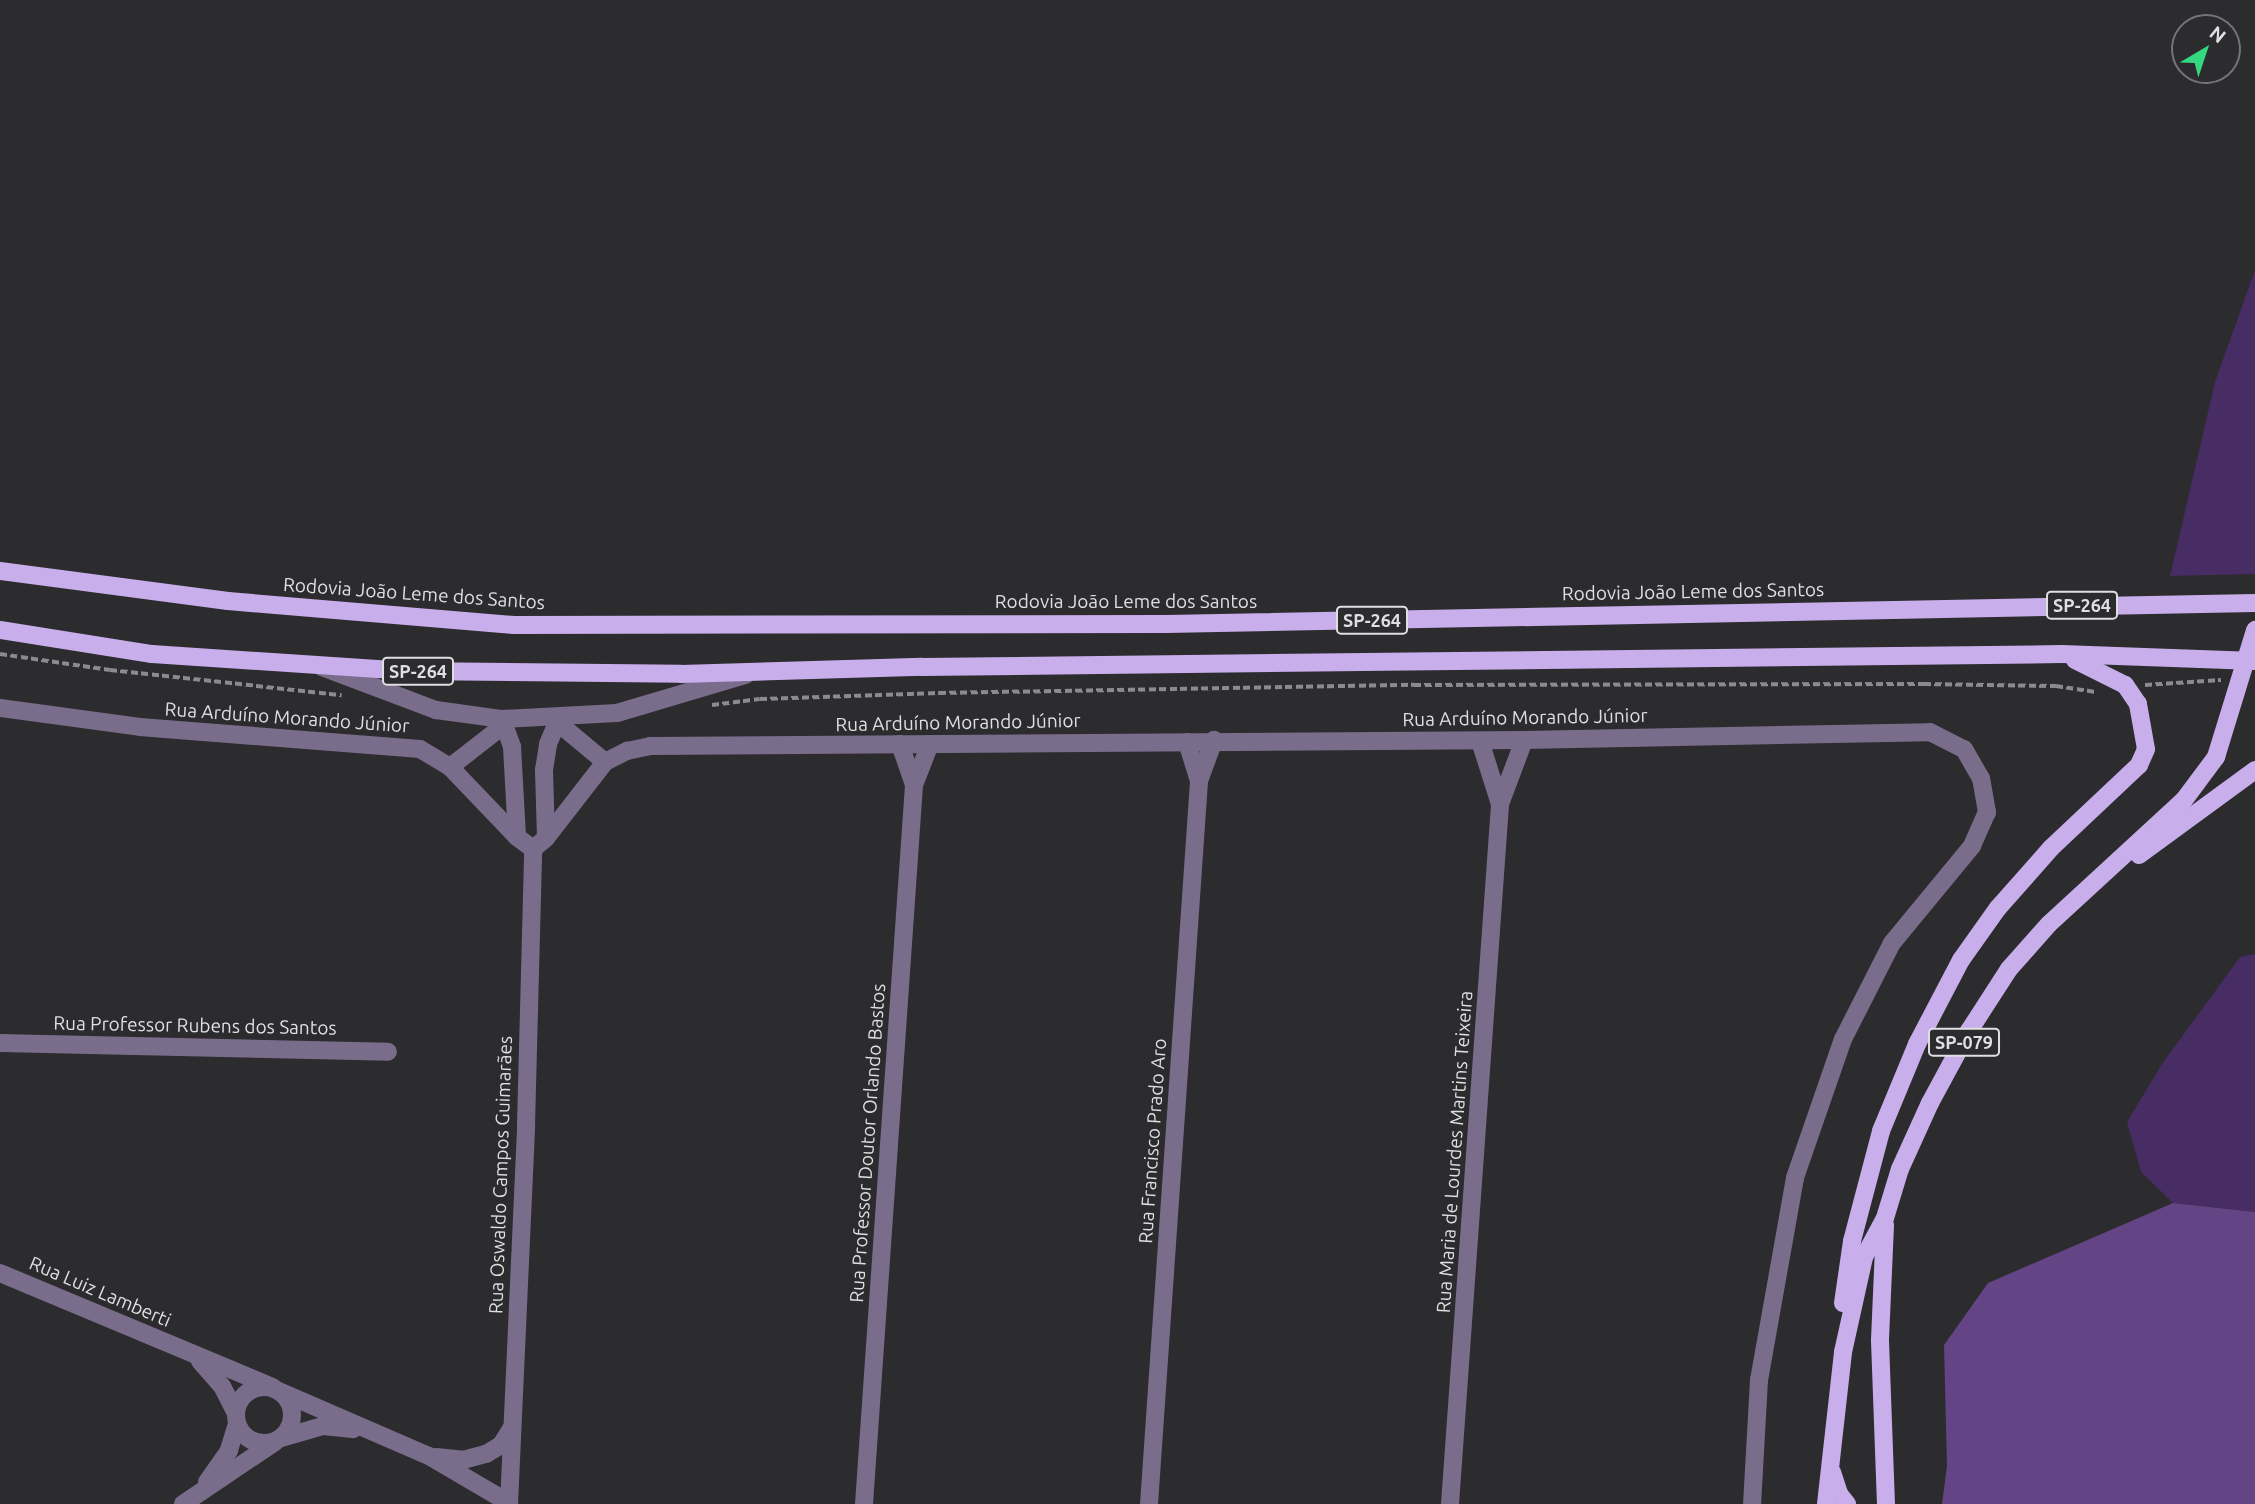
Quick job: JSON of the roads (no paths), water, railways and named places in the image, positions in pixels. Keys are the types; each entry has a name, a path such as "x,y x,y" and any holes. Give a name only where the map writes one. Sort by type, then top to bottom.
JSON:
{"main road":[{"name":"Rodovia João Leme dos Santos","path":"0,571 228,601 514,625 1180,624 2255,603"},
{"name":"SP-264","path":"0,630 152,654 407,671 681,674 922,667 2062,654 2255,661"},
{"name":"SP-079","path":"1826,1504 1843,1352 1864,1257 1885,1218 1900,1170 1920,1125 1969,1031 2008,969 2049,924 2184,800 2216,757 2255,630"},
{"path":"1843,1352 1843,1305 1852,1241 1881,1132 1917,1044 1961,960 1997,908 2050,848 2139,765 2147,749 2145,727 2138,704 2127,688 2102,672 2062,654"},
{"path":"2085,893 2255,771"},
{"name":"SP-079","path":"1885,1218 1880,1341 1886,1504"},
{"path":"1830,1466 1839,1494 1847,1504"},
{"path":"1871,1504 1887,1477"}],"street":[{"path":"315,665 411,703 503,722 558,720 617,713 755,672"},
{"name":"Rua Arduíno Morando Júnior","path":"0,708 140,727 420,749 450,767 517,837 539,843 605,762 627,751 650,746 1213,740 1480,741 1930,732 1964,749 1981,778 1987,812 1972,846 1892,943 1843,1039 1795,1178 1759,1380 1752,1504"},
{"path":"558,720 605,762"},
{"name":"Rua Oswaldo Campos Guimarães","path":"509,1504 539,843 548,744 558,720"},
{"path":"450,767 503,722"},
{"path":"503,722 512,747 517,837"},
{"name":"Rua Francisco Prado Aro","path":"1149,1504 1199,781 1213,740"},
{"name":"Rua Maria de Lourdes Martins Teixeira","path":"1450,1504 1500,804 1524,740"},
{"name":"Rua Francisco Prado Aro","path":"1187,741 1199,781"},
{"name":"Rua Maria de Lourdes Martins Teixeira","path":"1480,741 1500,804"},
{"name":"Rua Professor Doutor Orlando Bastos","path":"900,744 914,785"},
{"name":"Rua Professor Doutor Orlando Bastos","path":"864,1504 914,785 930,744"},
{"name":"Rua Professor Rubens dos Santos","path":"0,1043 388,1052"},
{"name":"Rua Luiz Lamberti","path":"0,1273 429,1456 509,1504"},
{"name":"Rua Luiz Lamberti","path":"183,1350 215,1375 236,1419"},
{"path":"183,1504 278,1440 292,1424 293,1415 288,1398 277,1390 264,1386 247,1391 241,1397 229,1450 199,1493"},
{"path":"236,1419 241,1431 255,1442 278,1440"},
{"name":"Rua Luiz Lamberti","path":"278,1440 323,1426 370,1432"},
{"name":"Rua Luiz Lamberti","path":"429,1456 463,1460 486,1454 501,1445 511,1429"}]}
